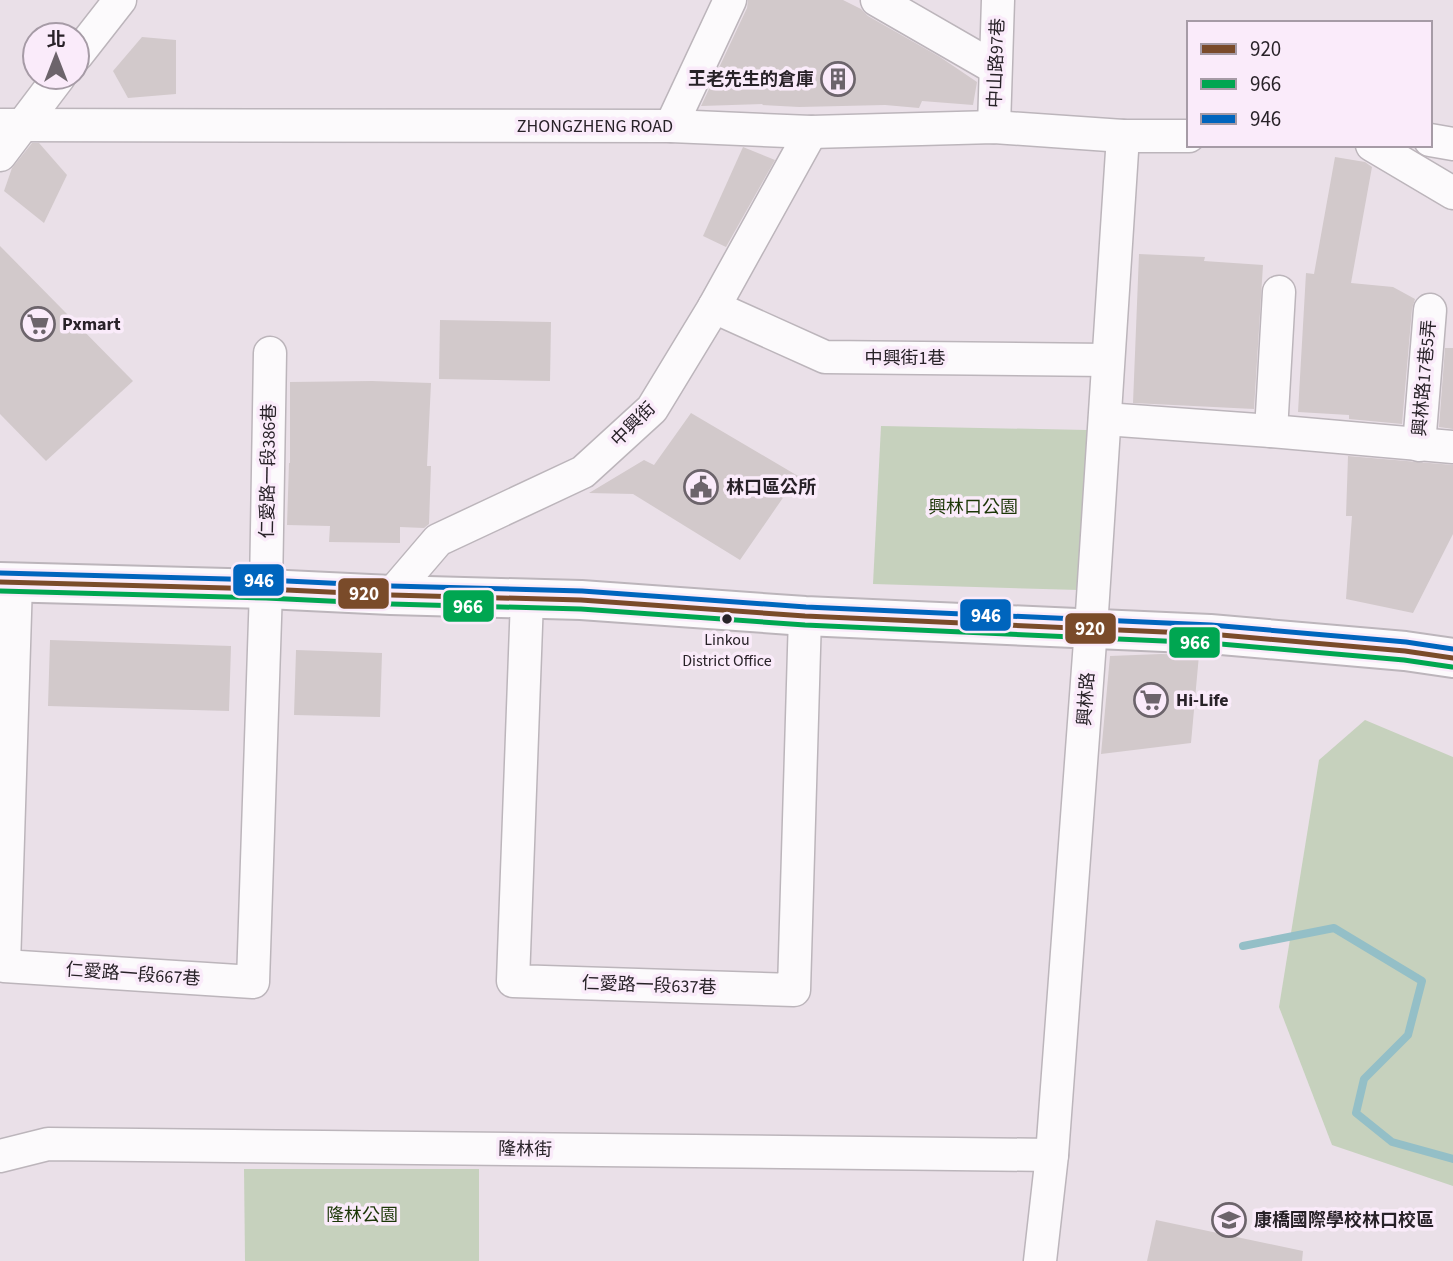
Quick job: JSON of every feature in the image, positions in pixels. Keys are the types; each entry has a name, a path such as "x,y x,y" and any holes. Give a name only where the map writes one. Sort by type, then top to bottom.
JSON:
{"main road":[{"path":"8,582 581,600 804,616 1252,638 1405,651 1453,658"}],"street":[{"path":"91,37 120,0"},
{"path":"671,126 730,0"},
{"path":"877,0 995,68"},
{"name":"中山路97巷","path":"994,127 998,0"},
{"path":"0,155 11,126 45,91"},
{"name":"ZHONGZHENG ROAD","path":"11,126 671,126 811,132 994,127 1123,136 1187,136"},
{"name":"中興街","path":"391,596 438,540 583,472 652,410 714,307 811,132"},
{"name":"興林路","path":"1040,1261 1052,1155 1091,628 1123,136"},
{"path":"1432,140 1453,144"},
{"path":"1375,147 1453,193"},
{"path":"1271,431 1279,292"},
{"name":"中興街1巷","path":"714,307 825,358 1108,360"},
{"name":"興林路17巷5弄","path":"1419,445 1430,310"},
{"name":"仁愛路一段386巷","path":"266,589 271,352"},
{"path":"1105,419 1453,447"},
{"name":"仁愛路一段667巷","path":"8,582 4,966 253,982 266,589"},
{"name":"仁愛路一段637巷","path":"527,599 513,981 793,990 804,616"},
{"name":"隆林街","path":"0,1156 48,1144 1052,1155"}],"green space":[{"name":"興林口公園","path":"881,426 1087,430 1079,590 873,584"},
{"path":"1365,720 1453,757 1453,1186 1332,1145 1279,1007 1319,760"},
{"name":"隆林公園","path":"244,1169 479,1169 479,1261 245,1261"}],"building":[{"path":"748,0 843,0 977,82 973,105 922,101 919,108 885,105 701,106 747,8"},
{"path":"142,37 176,40 176,94 128,98 113,71"},
{"path":"32,143 39,143 67,175 44,223 4,191 12,168"},
{"path":"743,147 775,160 726,247 703,236"},
{"path":"1335,157 1365,162 1372,167 1351,283 1393,287 1415,299 1402,424 1349,419 1349,415 1298,412 1306,273 1314,274"},
{"name":"Pxmart","path":"0,246 133,381 46,461 0,414"},
{"path":"1139,254 1205,257 1204,261 1263,265 1254,409 1133,403"},
{"path":"440,320 551,322 550,381 439,379"},
{"path":"1445,348 1453,348 1453,429 1439,427"},
{"path":"290,382 431,383 427,466 431,466 429,524 424,528 400,527 400,543 329,542 330,526 287,525"},
{"name":"林口區公所","path":"691,413 798,476 740,560 633,494 589,493 644,460 654,465"},
{"path":"1348,456 1453,465 1453,534 1413,613 1346,599 1352,516 1346,516"},
{"path":"50,640 231,646 229,711 48,706"},
{"path":"296,650 382,653 380,717 294,715"},
{"name":"Hi-Life","path":"1199,655 1191,743 1101,754 1110,656"},
{"path":"1156,1220 1303,1251 1302,1261 1147,1261"}],"waterway":[{"path":"1243,946 1334,928 1422,981 1408,1035 1364,1079 1356,1113 1392,1142 1453,1159"}],"transit line":[{"name":"946","path":"0,573 582,591 806,607 1211,625 1406,642 1453,649"},
{"name":"920","path":"0,582 581,600 805,616 1210,634 1405,651 1453,658"},
{"name":"966","path":"0,591 581,609 805,625 1209,643 1404,660 1452,667"}],"place":[{"name":"王老先生的倉庫","path":"838,79"},
{"name":"Pxmart","path":"38,324"},
{"name":"林口區公所","path":"701,487"},
{"name":"Linkou District Office","path":"727,619"},
{"name":"Hi-Life","path":"1151,700"},
{"name":"康橋國際學校林口校區","path":"1229,1220"}]}
